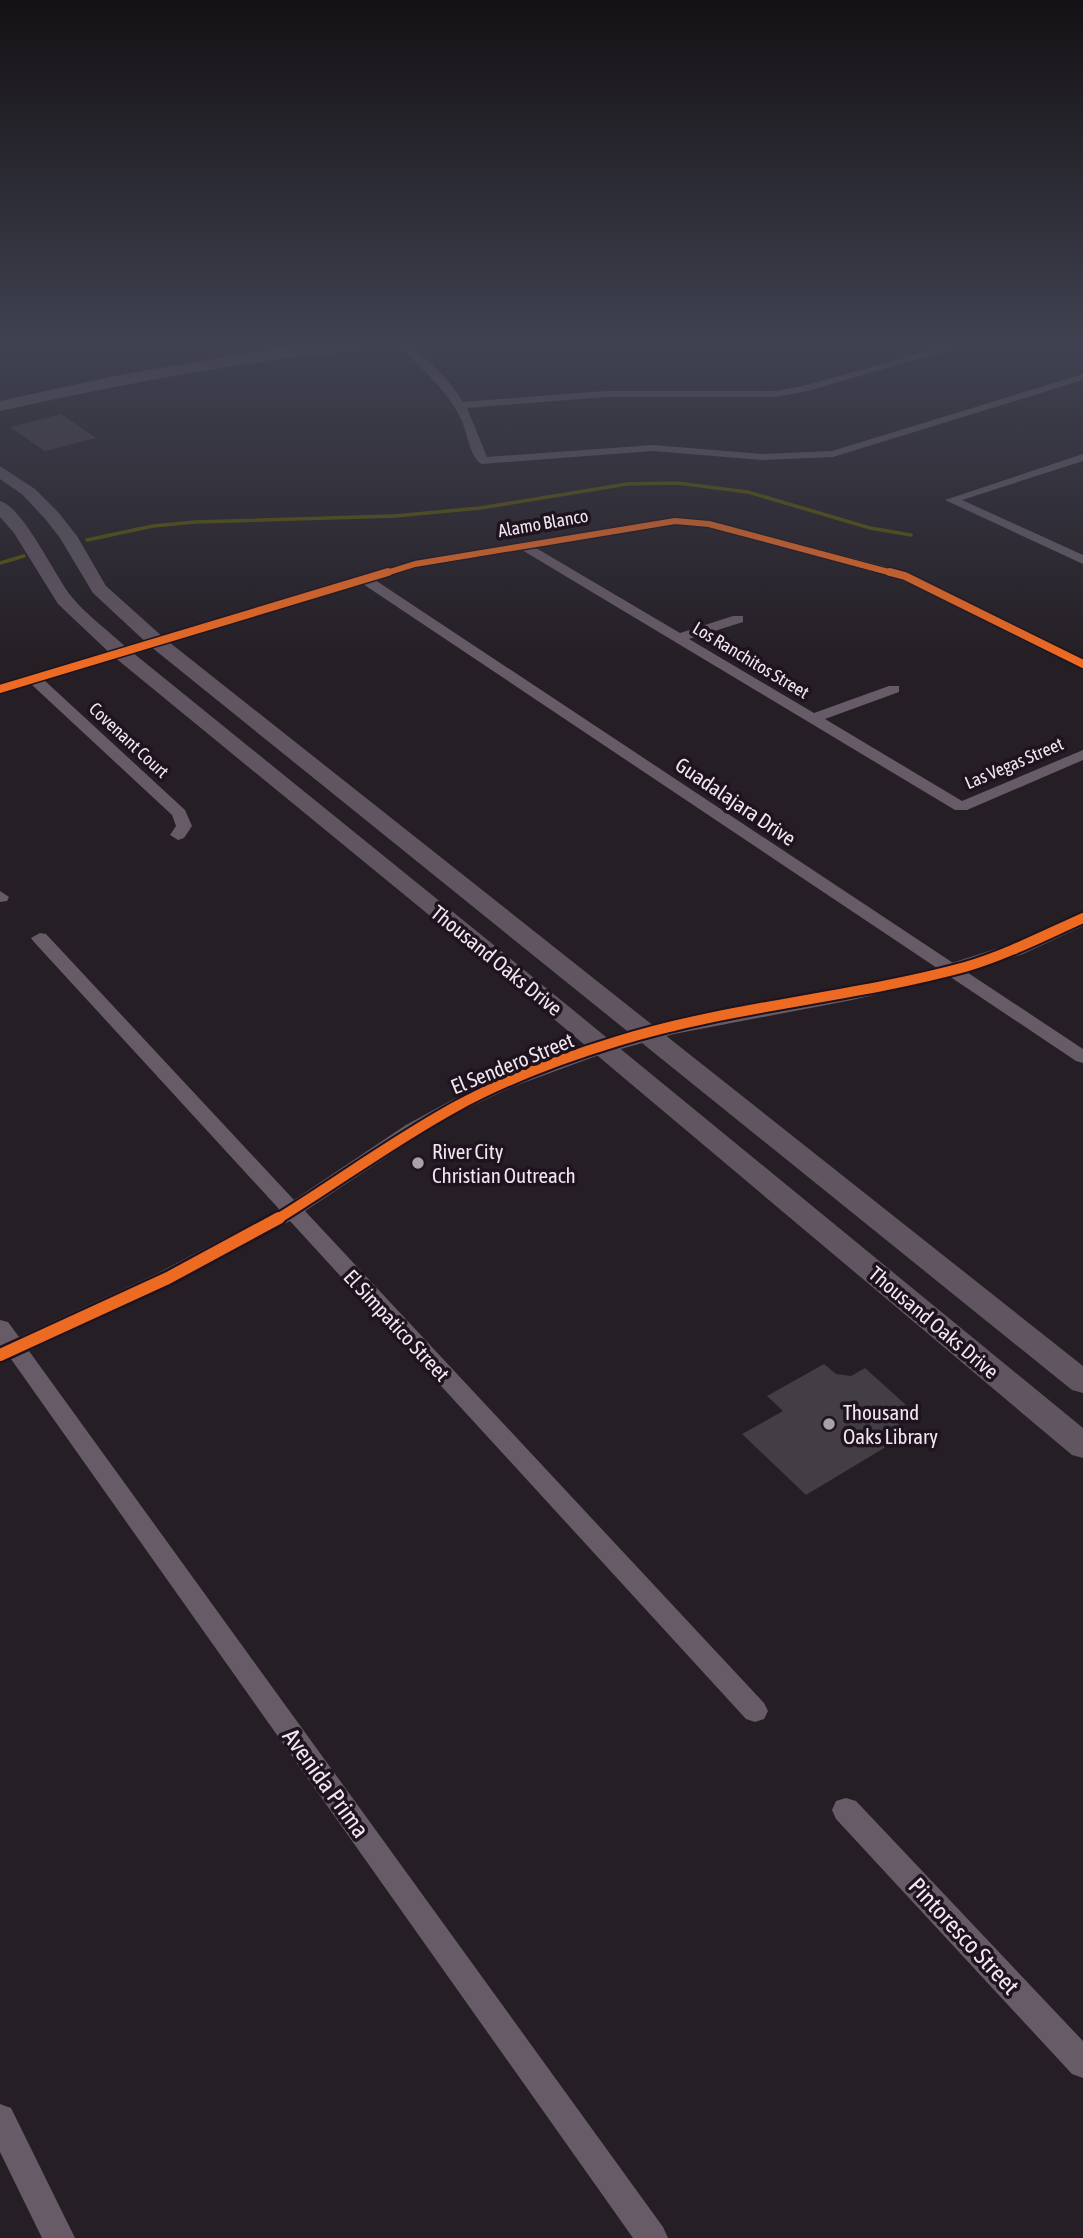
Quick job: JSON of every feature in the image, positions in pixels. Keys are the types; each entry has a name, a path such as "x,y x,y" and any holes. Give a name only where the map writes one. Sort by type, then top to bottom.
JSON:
{"main road":[{"name":"Thousand Oaks Drive","path":"0,471 29,492 52,516 68,536 99,589 157,642 1083,1382"},
{"name":"Thousand Oaks Drive","path":"0,506 21,531 64,600 121,652 603,1047 1083,1446"}],"street":[{"path":"478,449 482,461 634,449"},
{"path":"674,449 787,457 833,454 848,449"},
{"path":"1083,457 951,500 1083,560"},
{"path":"1064,464 1083,472"},
{"name":"Alamo Blanco","path":"0,689 441,558 657,522 709,524 905,576 1083,664"},
{"name":"Los Ranchitos Street","path":"522,545 961,807"},
{"name":"Guadalajara Drive","path":"365,579 1083,1057"},
{"path":"679,638 738,619"},
{"name":"Covenant Court","path":"34,679 179,813 184,825 178,835"},
{"path":"812,719 894,688"},
{"name":"Las Vegas Street","path":"961,807 1083,755"},
{"name":"El Sendero Street","path":"5,1344 183,1270 291,1210 414,1129 464,1102 524,1075 648,1032 859,992 951,970 1008,953 1083,918"},
{"name":"El Simpatico Street","path":"40,938 755,1711"},
{"name":"Avenida Prima","path":"5,1344 652,2238"},
{"name":"Pintoresco Street","path":"846,1810 1083,2063"},
{"path":"0,2119 60,2238"}],"building":[{"name":"Thousand Oaks Library","path":"824,1364 836,1374 851,1376 865,1368 906,1405 889,1415 909,1433 806,1495 742,1434 783,1411 767,1396"}],"waterway":[{"path":"87,540 153,526 195,522 395,516 480,508 627,484 677,483 748,492 870,528 911,535"},
{"path":"0,563 24,556"}],"cycle path":[{"path":"0,689 415,564 675,521 709,524 905,576 1083,664"},
{"path":"0,1355 135,1294 234,1244 299,1206 424,1125 490,1089 526,1074 650,1032 889,985 968,966 1012,950 1083,918"}],"place":[{"name":"River City Christian Outreach","path":"418,1163"},
{"name":"Thousand Oaks Library","path":"829,1424"}]}
